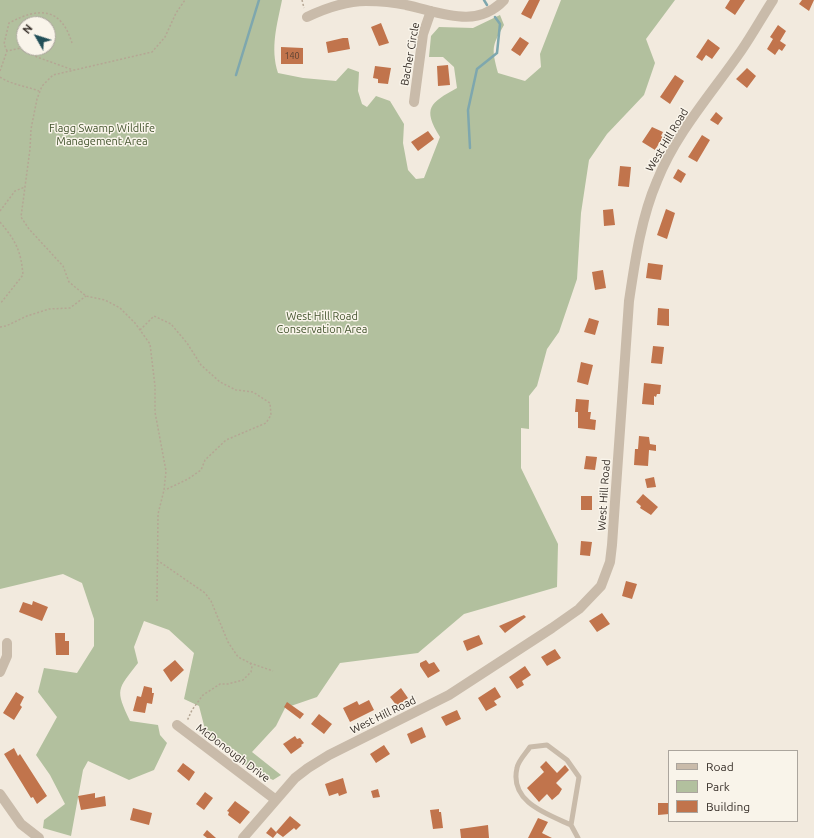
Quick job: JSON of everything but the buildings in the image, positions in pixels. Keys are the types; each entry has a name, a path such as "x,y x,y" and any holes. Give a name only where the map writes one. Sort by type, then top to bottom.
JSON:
{"street":[{"path":"307,17 335,5 365,1 404,4 459,17 473,17 485,14 495,9 504,0"},
{"name":"West Hill Road","path":"243,838 295,778 308,768 329,754 449,695 579,609 601,586 610,562 612,545 629,301 634,266 648,207 656,181 669,155 741,51 773,0"},
{"name":"Bacher Circle","path":"414,102 424,34 431,11"},
{"path":"0,672 7,656 7,643"},
{"name":"McDonough Drive","path":"180,727 276,800"},
{"path":"0,794 21,824 39,838"}],"lane":[{"path":"571,825 579,777 567,760 547,746 530,747 517,767 516,782 520,795 538,810 571,825 578,838"}],"path":[{"path":"157,601 158,514 164,490 166,471 155,412 155,386 150,344 140,330 120,308 105,300 86,296 69,282 62,266 29,230 21,217 31,129 39,91 42,86 53,75 152,52 165,37 176,13 185,0"},
{"path":"0,71 7,51 4,44 10,23 25,14 36,12 51,13 63,23 72,43"},
{"path":"7,51 21,48 37,57 75,71"},
{"path":"0,77 10,84 24,85 39,91"},
{"path":"0,211 15,191 25,187"},
{"path":"0,222 10,234 21,254 23,275 0,304"},
{"path":"0,327 49,309 70,308 86,296"},
{"path":"140,330 154,316 171,324 187,343 200,364 220,382 236,390 253,392 270,403 271,415 266,424 226,440 205,460 200,470 188,480 164,490"},
{"path":"157,560 205,593 211,601 228,642 238,657 273,671"},
{"path":"180,727 203,695 220,684 228,684 243,680 252,672 252,666 250,663"}],"green space":[{"path":"0,0 282,0 276,27 274,46 278,73 303,78 336,81 348,68 359,72 358,91 362,104 367,107 376,96 390,101 404,124 403,143 408,170 416,179 424,178 440,137 431,119 430,113 432,107 440,98 457,88 454,67 443,57 429,57 431,36 439,27 473,28 500,15 504,25 497,38 494,48 498,73 525,81 541,67 540,54 561,0 675,0 646,39 655,63 644,95 607,134 589,160 581,213 577,279 559,332 547,349 537,386 529,396 529,429 521,428 521,468 558,544 557,587 464,614 418,653 340,663 317,697 285,708 276,726 252,752 281,775 273,780 249,768 206,733 199,706 184,699 194,653 169,630 144,621 134,647 138,663 122,685 120,696 130,721 158,725 160,735 167,743 154,770 129,780 88,761 83,770 71,836 43,828 44,820 65,804 50,775 36,755 57,717 38,692 44,668 77,673 94,646 94,619 82,583 63,574 0,589"}],"waterway":[{"path":"236,75 259,0"},
{"path":"484,0 487,5"},
{"path":"470,148 468,110 477,69 497,53 500,24 495,17"}],"park label":[{"name":"Flagg Swamp Wildlife Management Area","path":"102,134"},
{"name":"West Hill Road Conservation Area","path":"322,322"}]}
